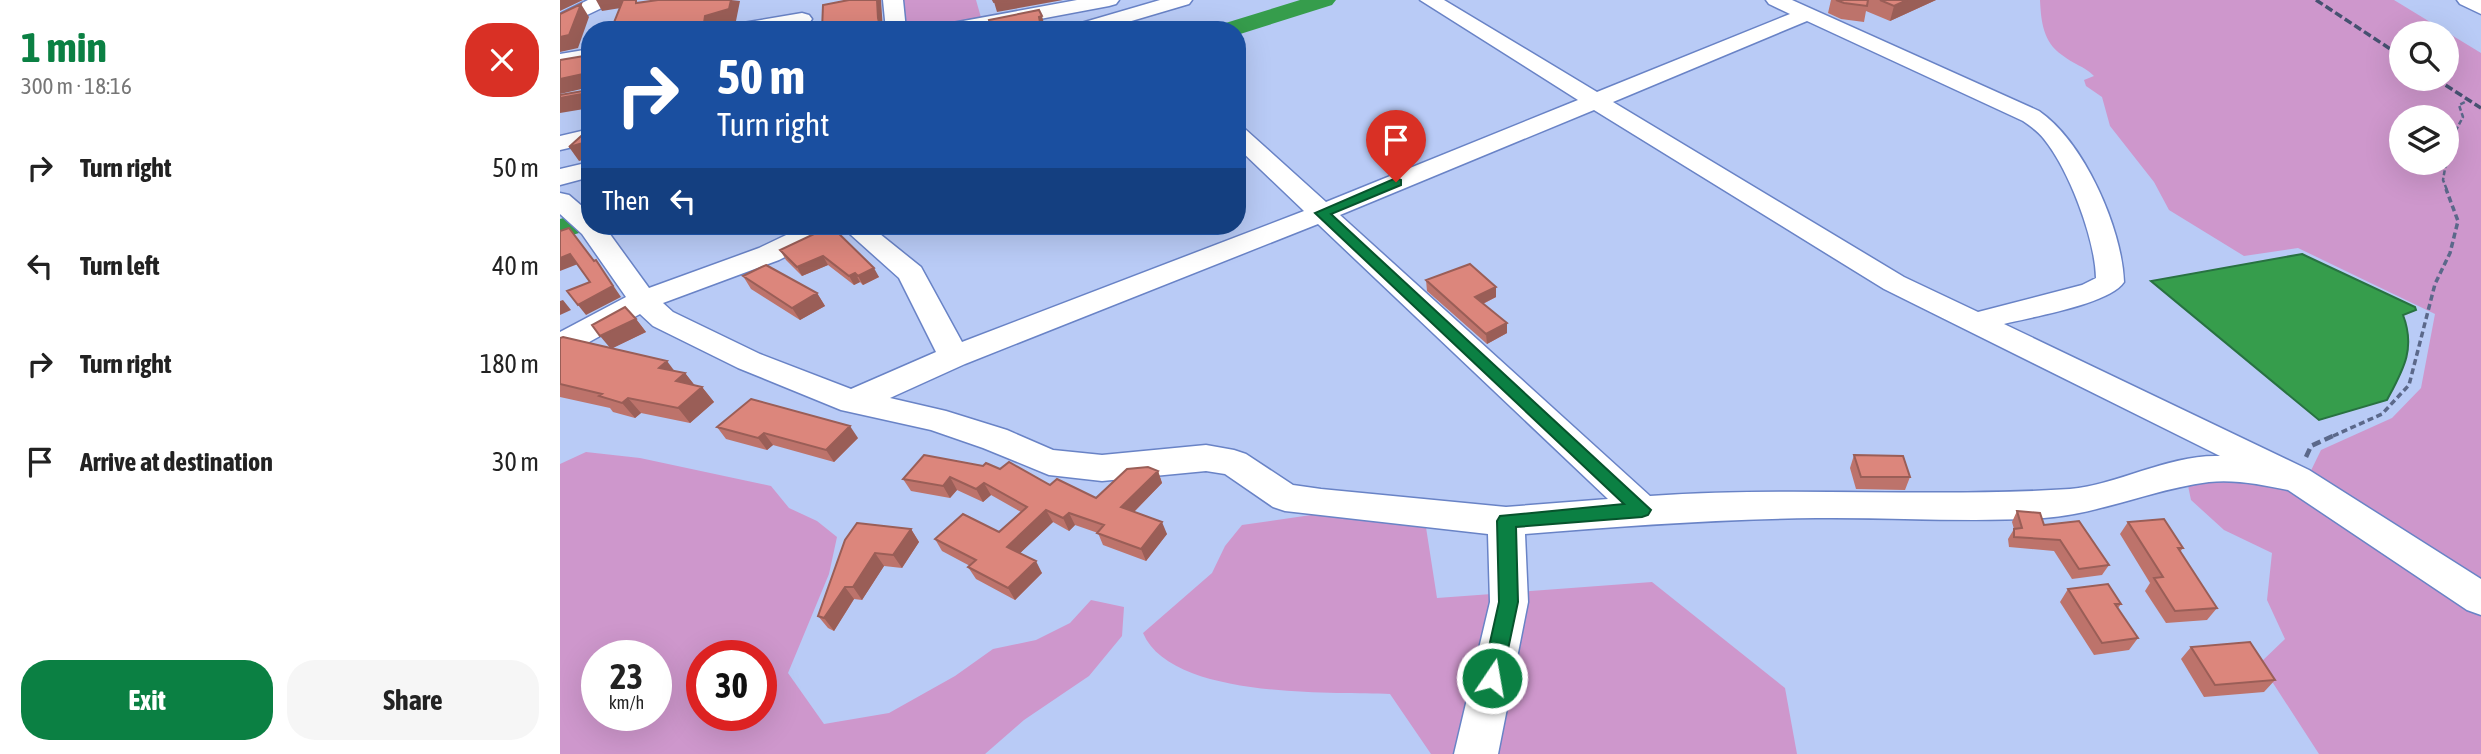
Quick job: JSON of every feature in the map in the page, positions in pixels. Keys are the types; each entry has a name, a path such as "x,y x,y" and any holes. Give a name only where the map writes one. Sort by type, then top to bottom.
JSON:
{"street":[{"path":"560,22 603,0"},
{"path":"893,0 895,21"},
{"path":"985,0 991,21"},
{"path":"1005,21 1120,13 1182,0"},
{"path":"1430,0 1894,283 2297,479 2481,599"},
{"path":"1776,0 2031,116 2050,131 2072,163 2104,244 2111,273 2110,282 2092,291 1973,323"},
{"path":"2467,0 2481,8"},
{"path":"1100,21 1120,13"},
{"path":"852,402 954,358 1322,213 1807,14"},
{"path":"779,21 802,16"},
{"path":"560,60 581,56"},
{"path":"560,143 581,137"},
{"path":"1246,142 1642,510"},
{"path":"560,177 581,171"},
{"path":"593,235 643,300 663,319 749,362 852,402 934,419 995,439 1049,462 1102,468 1206,458 1234,463 1285,496 1321,503 1506,521 1642,510 1817,504 2030,505 2075,502 2154,480 2211,469 2256,471 2297,479"},
{"path":"560,345 643,300 769,254 808,235"},
{"path":"865,235 911,272 954,358"},
{"path":"1476,754 1509,602 1506,521"}],"path":[{"path":"2459,124 2463,117 2459,105 2465,102"},
{"path":"2297,479 2311,446 2382,414 2409,385 2435,284 2450,253 2458,221 2445,175"}],"shaded area":[{"path":"896,0 976,0 982,21 900,21"},
{"path":"2040,0 2394,0 2428,21 2389,21 2389,91 2459,91 2459,40 2481,53 2481,754 2319,754 2260,663 2285,639 2267,600 2272,553 2224,530 2191,500 2187,481 2215,474 2303,487 2321,450 2392,418 2421,388 2435,314 2298,248 2244,256 2169,210 2154,182 2110,126 2102,97 2086,86 2084,80 2094,76 2056,50 2042,23"},
{"path":"2302,254 2415,307 2416,310 2403,315 2407,327 2408,349 2403,369 2387,400 2319,420 2151,281"},
{"path":"586,452 640,458 771,486 789,508 817,521 837,537 829,574 788,673 824,724 889,713 955,676 993,649 1036,640 1070,623 1091,600 1124,607 1122,636 1089,676 1024,720 985,754 560,754 560,464"},
{"path":"1318,514 1425,521 1437,598 1652,582 1785,688 1797,754 1431,754 1390,694 1254,688 1217,681 1185,670 1159,654 1143,633 1212,573 1225,546 1242,525"}],"building":[{"path":"623,0 636,0 636,3 658,0 731,0 729,9 705,16 704,21 615,21"},
{"path":"849,0 877,0 879,21 822,21 823,5"},
{"path":"1836,0 1868,0 1867,6"},
{"path":"1880,0 1907,0 1894,6"},
{"path":"581,4 569,35 560,37 560,14"},
{"path":"1039,10 1042,16 1039,17 1040,21 989,20"},
{"path":"581,56 581,74 560,79 560,60"},
{"path":"581,91 581,94 560,98 560,95"},
{"path":"581,136 581,144 569,147"},
{"path":"569,228 594,261 596,260 613,286 578,305 567,291 590,282 570,254 560,258 560,231"},
{"path":"812,235 840,235 874,268 858,276 855,273 849,276 823,256 797,267 780,250"},
{"path":"1470,264 1496,287 1475,297 1507,323 1486,334 1426,280"},
{"path":"766,265 817,293 792,308 743,276"},
{"path":"625,307 636,319 600,336 592,325"},
{"path":"560,338 667,361 659,368 685,373 676,381 702,387 678,408 628,398 622,403 599,396 602,394 560,384"},
{"path":"751,399 850,426 826,450 764,433 758,438 717,427"},
{"path":"924,455 983,466 986,463 1000,469 1009,462 1050,485 1057,479 1096,498 1127,469 1148,467 1158,471 1121,507 1162,522 1141,549 1097,533 1104,525 1069,513 1063,518 1046,510 1007,547 1036,561 1008,588 968,567 976,560 935,539 963,514 999,532 1027,507 984,483 976,489 950,477 943,486 903,479"},
{"path":"1854,455 1903,456 1910,477 1861,477"},
{"path":"2017,511 2040,513 2044,525 2079,521 2109,565 2079,569 2060,540 2014,537 2014,529 2022,528"},
{"path":"2164,519 2183,548 2178,548 2217,608 2175,611 2154,578 2163,577 2128,522"},
{"path":"857,523 911,529 893,555 875,553 853,587 845,587 824,618 818,616 845,540"},
{"path":"2108,584 2121,604 2115,604 2138,638 2102,643 2068,589"},
{"path":"2250,642 2275,680 2215,685 2191,647"}],"waterway":[{"path":"1246,24 1324,0"},
{"path":"560,230 581,222"}],"railway":[{"path":"2316,0 2389,48"},
{"path":"2455,91 2481,108"}],"route":[{"path":"1396,182 1322,213 1642,510 1506,521 1509,602 1492,678"}]}
